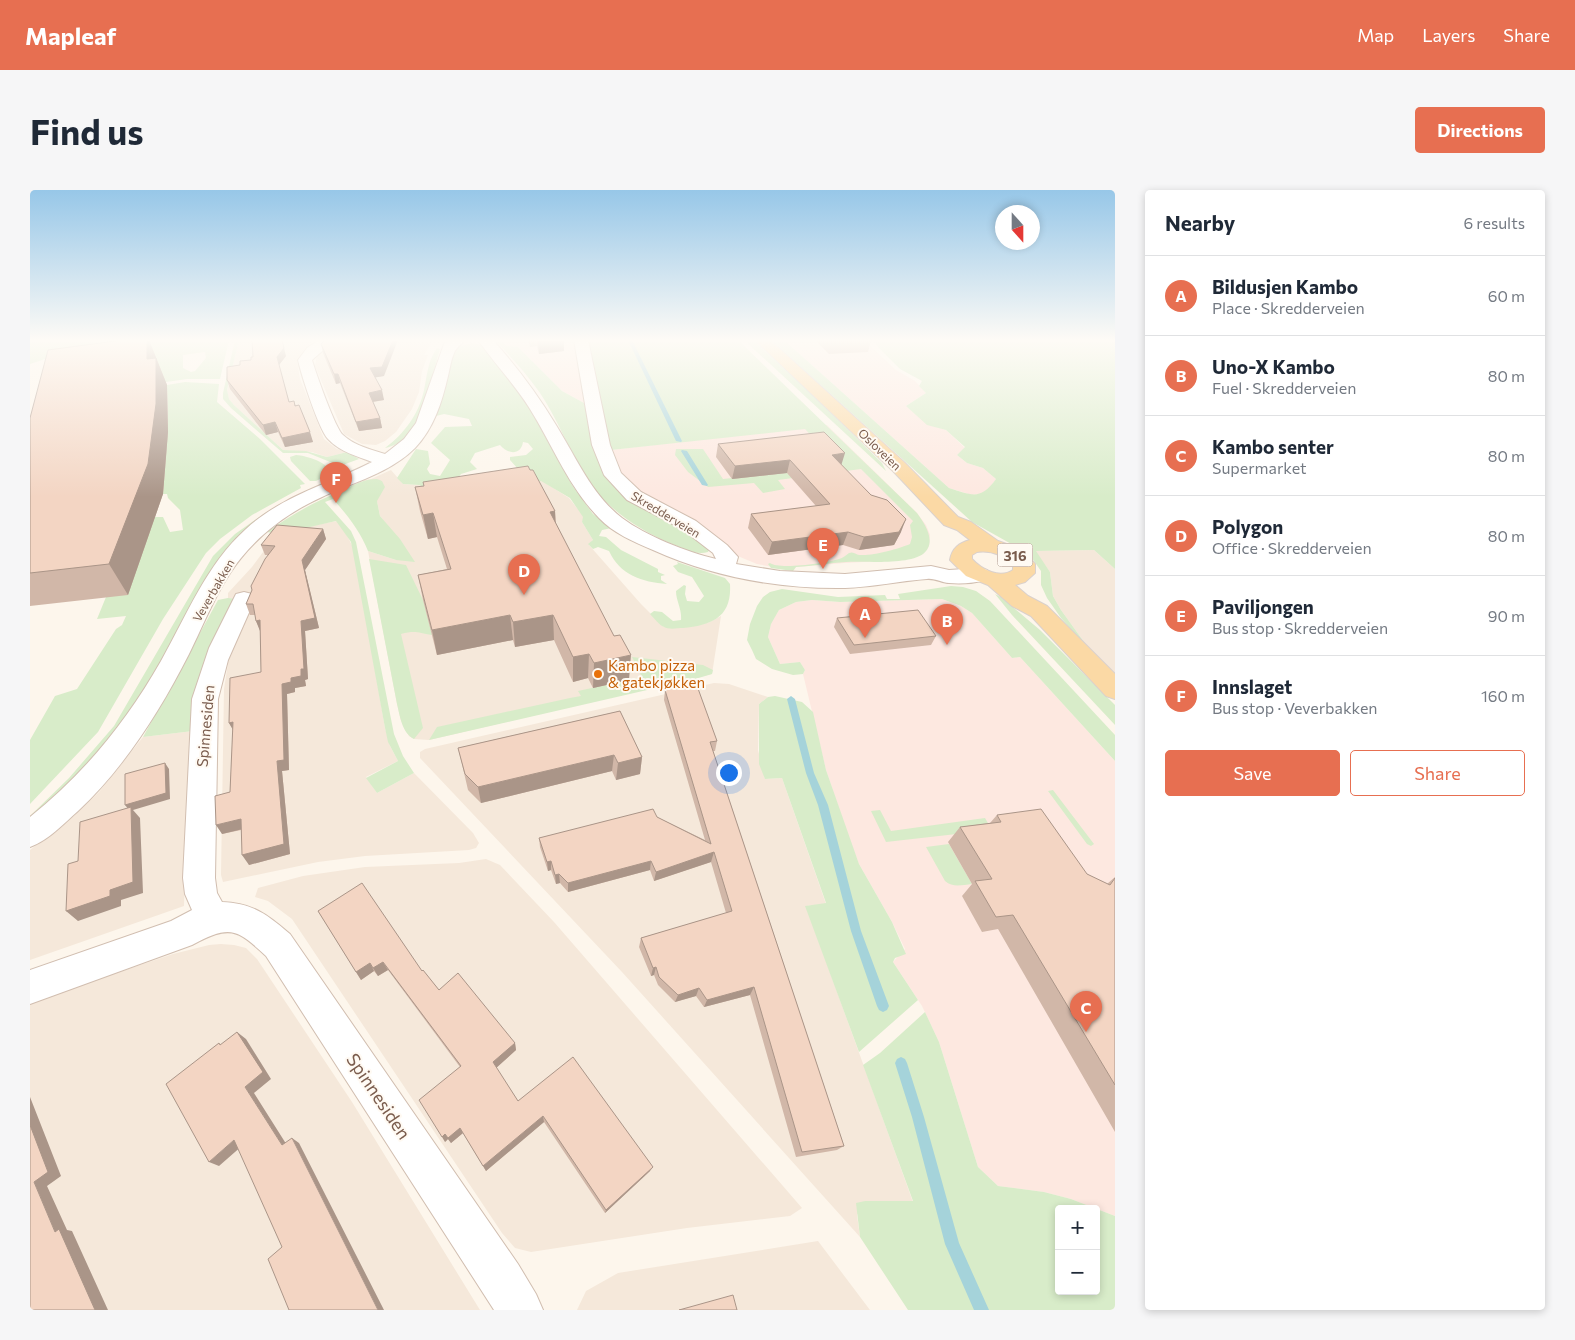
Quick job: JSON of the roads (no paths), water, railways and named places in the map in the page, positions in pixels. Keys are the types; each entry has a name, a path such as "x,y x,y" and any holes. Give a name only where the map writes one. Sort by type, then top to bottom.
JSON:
{"main road":[{"name":"Osloveien","path":"818,392 899,467 951,521 969,529 991,546"},
{"name":"Osloveien","path":"951,521 948,528 963,554"},
{"name":"316","path":"987,577 1014,580 1020,577 1025,569 1020,560 1008,551 991,546 981,545 963,554 971,570 987,577 1020,601 1039,611 1115,690"},
{"name":"316","path":"1020,577 1035,594 1038,600 1039,611"}],"street":[{"path":"315,392 330,431 334,436 350,448 388,461"},
{"name":"Veverbakken","path":"30,834 73,798 117,751 154,694 218,576 244,542 267,522 293,505 326,488 373,470 388,461 419,432 429,414 435,392"},
{"name":"Skredderveien","path":"528,392 538,405 580,484 605,513 626,530 660,547 693,560 754,575 780,578 845,581 931,572 948,577 987,577"},
{"name":"Skredderveien","path":"590,392 599,437 613,475 634,496 689,525 720,549 728,557 725,568"},
{"name":"Skredderveien","path":"931,572 932,566 963,554"},
{"name":"Spinnesiden","path":"244,599 211,671 205,699 199,878 201,894 212,917 240,918 257,926 278,945 502,1280 520,1310"},
{"path":"30,987 180,934 212,917"}],"waterway":[{"path":"655,392 679,441"},
{"path":"684,451 705,485"},
{"path":"791,699 810,773 823,805 856,931 883,1006"},
{"path":"901,1063 918,1117 952,1244 982,1310"}],"place":[{"name":"Innslaget","path":"336,503"},
{"name":"Paviljongen","path":"823,569"},
{"name":"Polygon","path":"524,595"},
{"name":"Bildusjen Kambo","path":"865,638"},
{"name":"Uno-X Kambo","path":"947,645"},
{"name":"Kambo pizza & gatekjøkken","path":"598,674"},
{"name":"Kambo senter","path":"1086,1032"}]}
